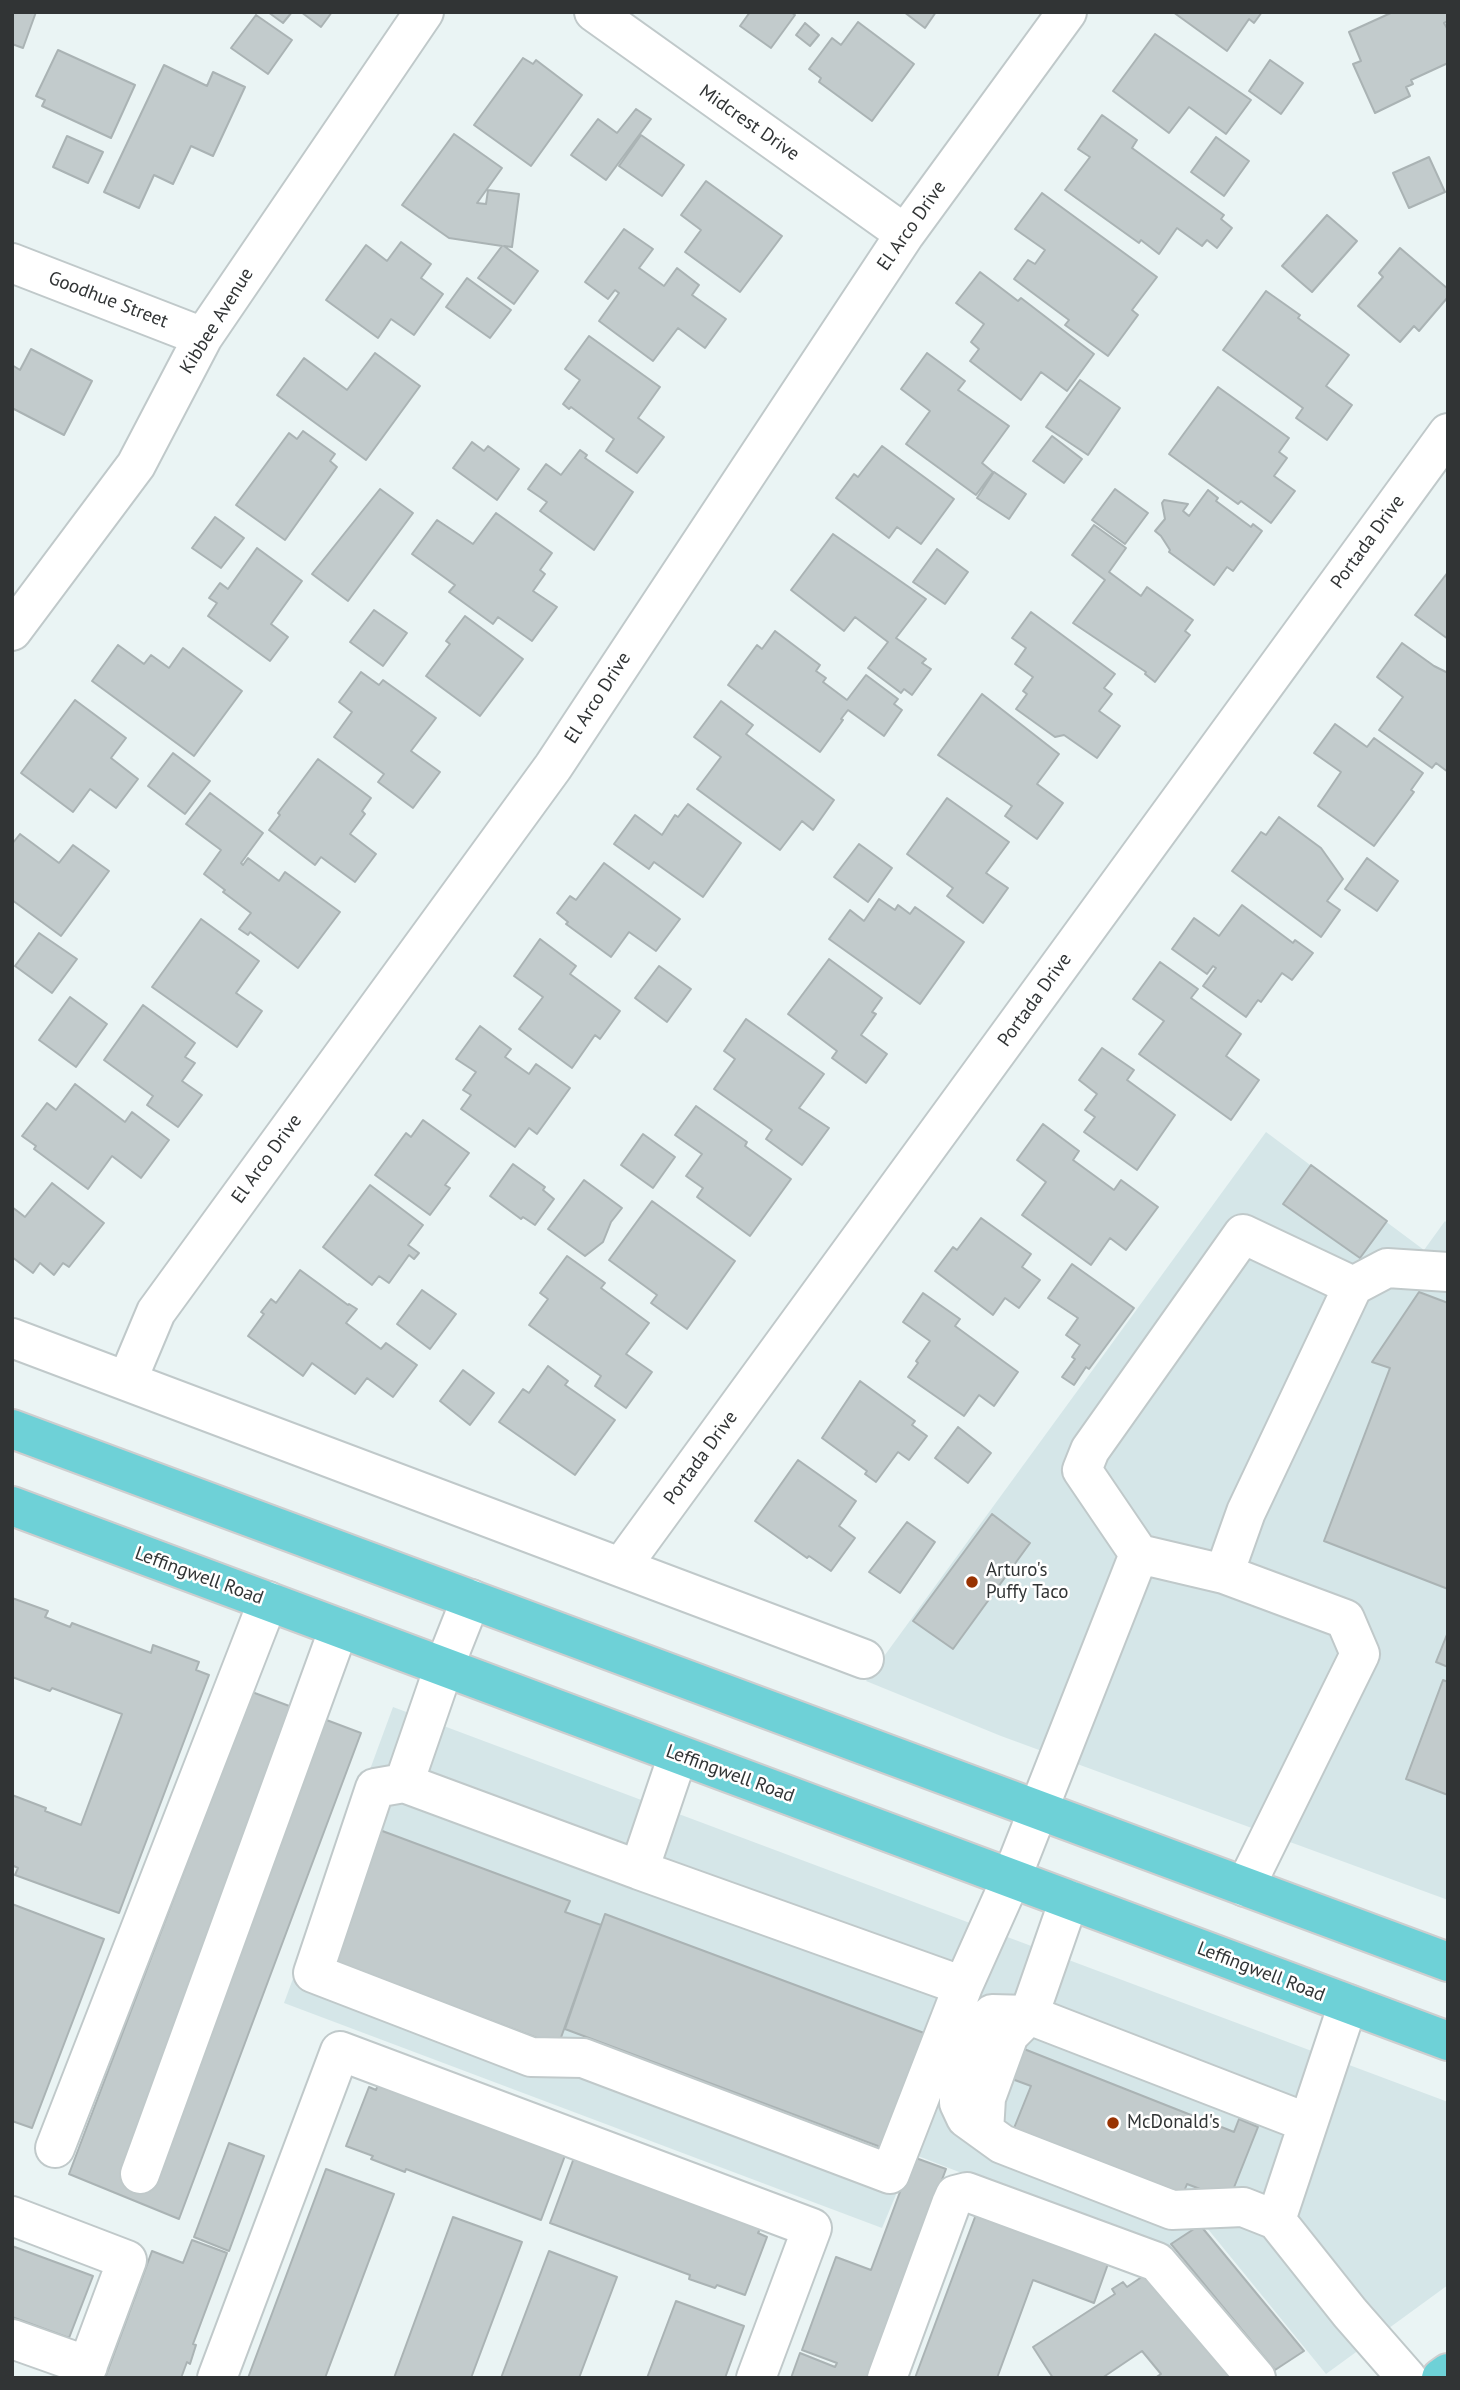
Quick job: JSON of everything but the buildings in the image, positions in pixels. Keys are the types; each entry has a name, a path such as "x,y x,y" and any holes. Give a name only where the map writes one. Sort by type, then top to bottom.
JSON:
{"main road":[{"path":"12,1429 1448,1962"},
{"name":"Leffingwell Road","path":"12,1506 1448,2041"},
{"path":"1441,2378 1448,2373"}],"street":[{"name":"Kibbee Avenue","path":"12,631 136,465 203,337 424,12"},
{"name":"Midcrest Drive","path":"594,12 905,233"},
{"name":"El Arco Drive","path":"127,1381 156,1312 553,766 905,233 1067,12"},
{"name":"Goodhue Street","path":"12,262 203,337"},
{"name":"Portada Drive","path":"621,1567 1448,433"},
{"path":"1245,1887 1360,1654 1345,1619 1224,1574 1139,1554 1083,1470 1090,1450 1243,1234 1353,1286"},
{"path":"1224,1574 1246,1512 1353,1286 1387,1268 1448,1272"},
{"path":"12,1338 864,1659"},
{"path":"963,1986 404,1783 375,1788 313,1973 531,2057 583,2058 890,2174 963,1986 1011,1879 1139,1554"},
{"path":"404,1783 444,1667 471,1600"},
{"path":"55,2148 268,1601"},
{"path":"140,2174 339,1628"},
{"path":"639,1870 678,1755"},
{"path":"1069,1900 1029,2015 1009,2035 986,2098 984,2131 1002,2144 1172,2210 1243,2207 1276,2220 1350,2313 1407,2378"},
{"path":"1276,2220 1348,2004"},
{"path":"1029,2015 1308,2123"},
{"path":"217,2378 340,2051 812,2228 757,2378"},
{"path":"887,2378 951,2204 955,2195 967,2192 1157,2262 1256,2378"},
{"path":"12,2216 127,2260 85,2372 12,2339"}],"shaded area":[{"path":"1266,1132 1424,1250 1445,1221 1448,1224 1448,1900 1001,1736 866,1681"},
{"path":"393,1707 1448,2102 1448,2285 1326,2374 1203,2223 1164,2252 913,2154 882,2228 284,2003"}],"place":[{"name":"Arturo's Puffy Taco","path":"972,1582"},
{"name":"McDonald's","path":"1113,2123"}]}
